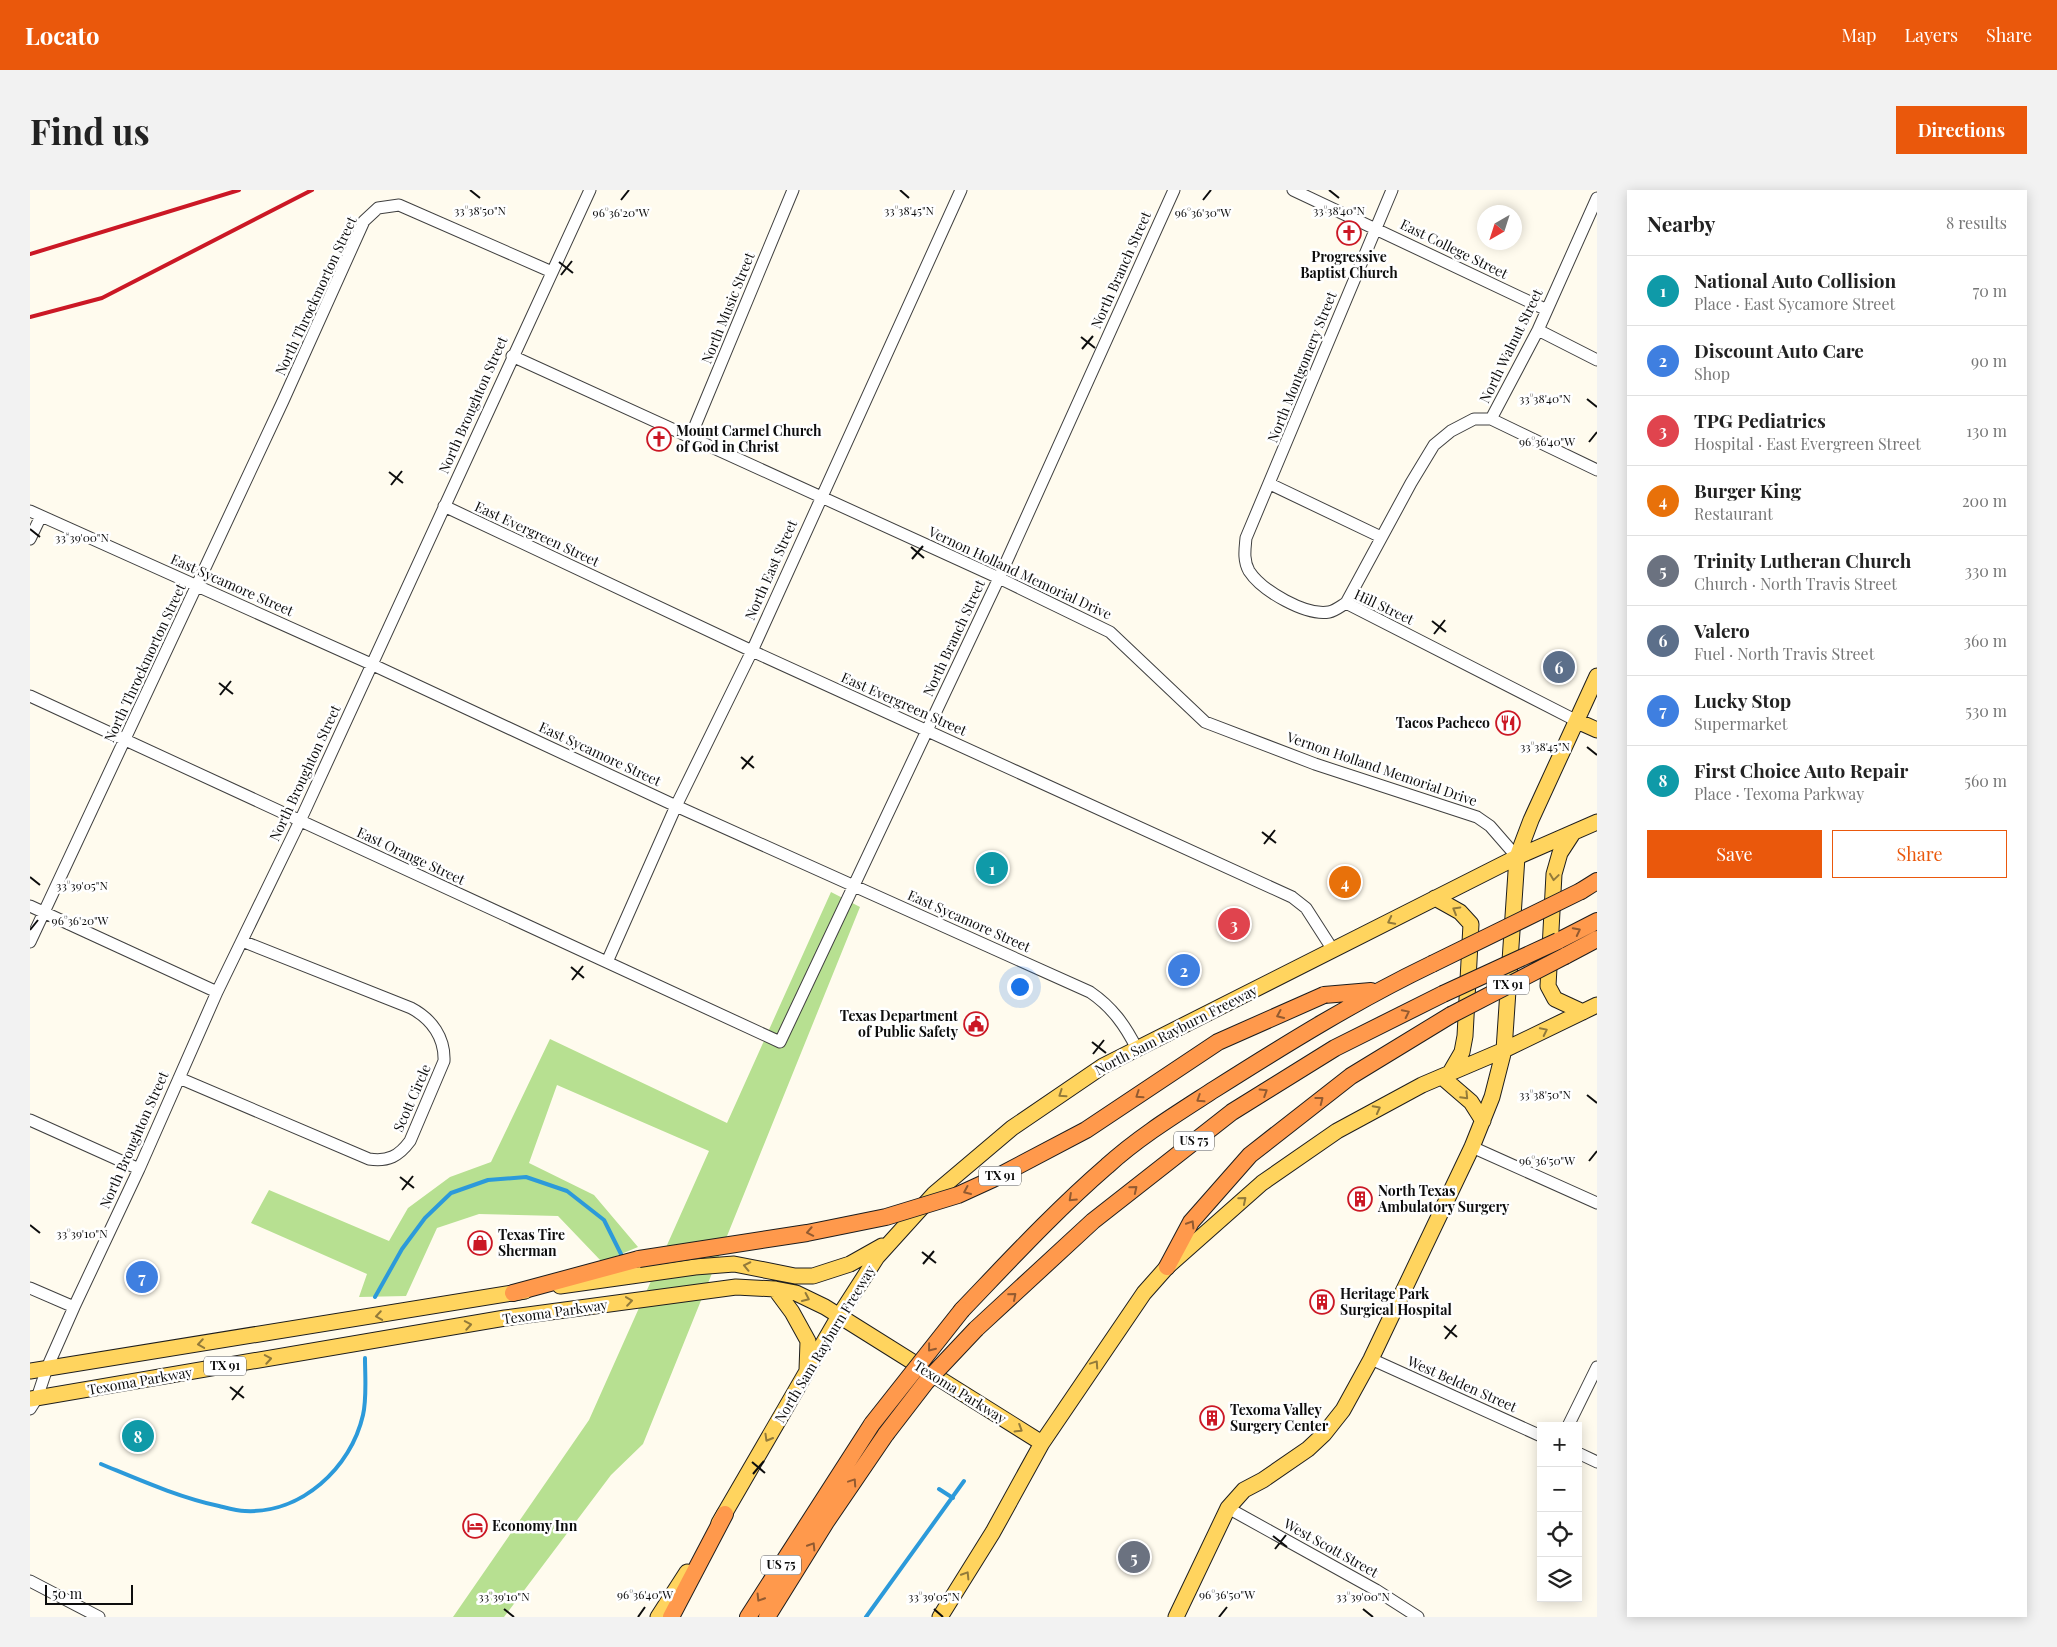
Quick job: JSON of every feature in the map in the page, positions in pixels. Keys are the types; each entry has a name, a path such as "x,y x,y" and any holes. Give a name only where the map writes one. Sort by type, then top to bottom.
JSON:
{"highway":[{"name":"US 75","path":"748,1617 872,1424 962,1310 1038,1229 1116,1158 1156,1128 1262,1059 1376,991 1581,891 1597,881"},
{"name":"US 75","path":"768,1617 826,1522 886,1434 926,1382 976,1329 1093,1221 1232,1112 1334,1048 1442,994 1597,921"},
{"name":"TX 91","path":"1167,1267 1191,1222 1250,1155 1351,1076 1451,1015 1597,939"},
{"name":"TX 91","path":"513,1293 639,1259 816,1232 886,1217 958,1195 993,1179 1086,1130 1218,1042 1324,995 1376,991"},
{"path":"671,1617 725,1514"}],"main road":[{"path":"1176,1617 1228,1508 1244,1490 1263,1480 1324,1434 1343,1410 1371,1359 1472,1147 1492,1098 1504,1050 1517,857 1531,820 1597,676"},
{"path":"1577,721 1597,730"},
{"name":"North Sam Rayburn Freeway","path":"658,1617 725,1514 839,1316 877,1257 934,1194 1012,1128 1103,1066 1517,857 1597,822"},
{"path":"1573,833 1560,853 1554,874 1548,986 1556,999 1583,1012"},
{"path":"1435,898 1460,912 1471,924 1465,1036 1462,1052 1447,1074"},
{"path":"1167,1267 1262,1184 1299,1157 1374,1110 1597,1005"},
{"path":"1447,1074 1484,1120"},
{"name":"Texoma Parkway","path":"30,1371 513,1293 695,1267 734,1264 795,1276 813,1276 831,1272 850,1264 892,1239"},
{"name":"TX 91","path":"1042,1443 1144,1293 1167,1267"},
{"name":"Texoma Parkway","path":"32,1402 505,1318 736,1287 775,1289 796,1293 839,1316 1042,1443"},
{"path":"775,1289 792,1312 808,1340 807,1371"},
{"path":"420,1333 427,1308"},
{"path":"940,1617 993,1532 1042,1443"}],"street":[{"name":"North Broughton Street","path":"32,1402 74,1307 139,1170 217,992 300,821 512,356 590,190"},
{"name":"North Music Street","path":"690,438 793,190"},
{"name":"North East Street","path":"607,962 676,806 752,651 961,190"},
{"name":"North Branch Street","path":"780,1042 999,578 1174,190"},
{"name":"East College Street","path":"1293,190 1547,310"},
{"name":"North Montgomery Street","path":"1244,555 1246,538 1392,190"},
{"name":"North Walnut Street","path":"1346,603 1381,537 1434,445 1451,431 1474,419 1492,419 1538,330 1597,198"},
{"name":"North Throckmorton Street","path":"30,942 197,586 364,221 378,208 399,205 552,272"},
{"path":"1538,330 1597,360"},
{"name":"Vernon Holland Memorial Drive","path":"512,356 999,578 1110,632 1205,722 1315,764 1477,817 1490,826 1517,857"},
{"path":"1492,419 1597,470"},
{"path":"1270,484 1381,537"},
{"name":"East Evergreen Street","path":"444,506 752,651 1292,897 1306,908 1315,919 1333,950"},
{"name":"East Sycamore Street","path":"35,513 372,664 676,806 1090,992 1115,1013 1137,1049"},
{"path":"30,539 35,513"},
{"name":"Hill Street","path":"1244,555 1249,571 1262,586 1280,598 1312,612 1330,612 1346,603 1577,721"},
{"name":"East Orange Street","path":"30,696 780,1042"},
{"path":"30,906 217,992"},
{"name":"Scott Circle","path":"179,1078 368,1158 382,1161 394,1157 403,1150 410,1140 444,1061 444,1048 440,1034 428,1021 411,1008 242,940"},
{"path":"30,1120 139,1170"},
{"path":"1472,1147 1597,1203"},
{"path":"30,1288 74,1307"},
{"name":"West Belden Street","path":"1371,1359 1537,1434"},
{"path":"1570,1422 1597,1368"},
{"path":"1582,1455 1597,1462"},
{"name":"West Scott Street","path":"1228,1508 1376,1590 1418,1617"},
{"path":"30,1581 100,1617"}],"green space":[{"path":"831,892 860,907 643,1444 611,1475 504,1617 453,1617 589,1420 709,1151 557,1085 529,1163 594,1195 638,1247 602,1262 558,1216 479,1214 437,1228 406,1296 359,1297 367,1274 251,1223 269,1190 389,1241 408,1208 450,1177 491,1162 550,1039 727,1123"}],"waterway":[{"path":"375,1297 402,1249 425,1218 451,1193 488,1180 526,1177 567,1191 604,1220 623,1258"},
{"path":"101,1464 174,1493 232,1509 245,1511 266,1510 285,1505 304,1496 321,1484 347,1453 357,1434 363,1415 365,1358"},
{"path":"866,1617 964,1481"},
{"path":"939,1489 953,1498"}],"railway":[{"path":"30,254 239,190"},
{"path":"30,317 102,298 312,190"}],"place":[{"name":"Progressive Baptist Church","path":"1349,233"},
{"name":"Mount Carmel Church of God in Christ","path":"659,439"},
{"name":"Valero","path":"1559,667"},
{"name":"Tacos Pacheco","path":"1508,723"},
{"name":"National Auto Collision","path":"992,868"},
{"name":"Burger King","path":"1345,882"},
{"name":"TPG Pediatrics","path":"1234,924"},
{"name":"Discount Auto Care","path":"1184,970"},
{"name":"Texas Department of Public Safety","path":"976,1024"},
{"name":"North Texas Ambulatory Surgery","path":"1360,1199"},
{"name":"Texas Tire Sherman","path":"480,1243"},
{"name":"Lucky Stop","path":"142,1277"},
{"name":"Heritage Park Surgical Hospital","path":"1322,1302"},
{"name":"Texoma Valley Surgery Center","path":"1212,1418"},
{"name":"First Choice Auto Repair","path":"138,1436"},
{"name":"Economy Inn","path":"475,1526"},
{"name":"Trinity Lutheran Church","path":"1134,1557"}]}
